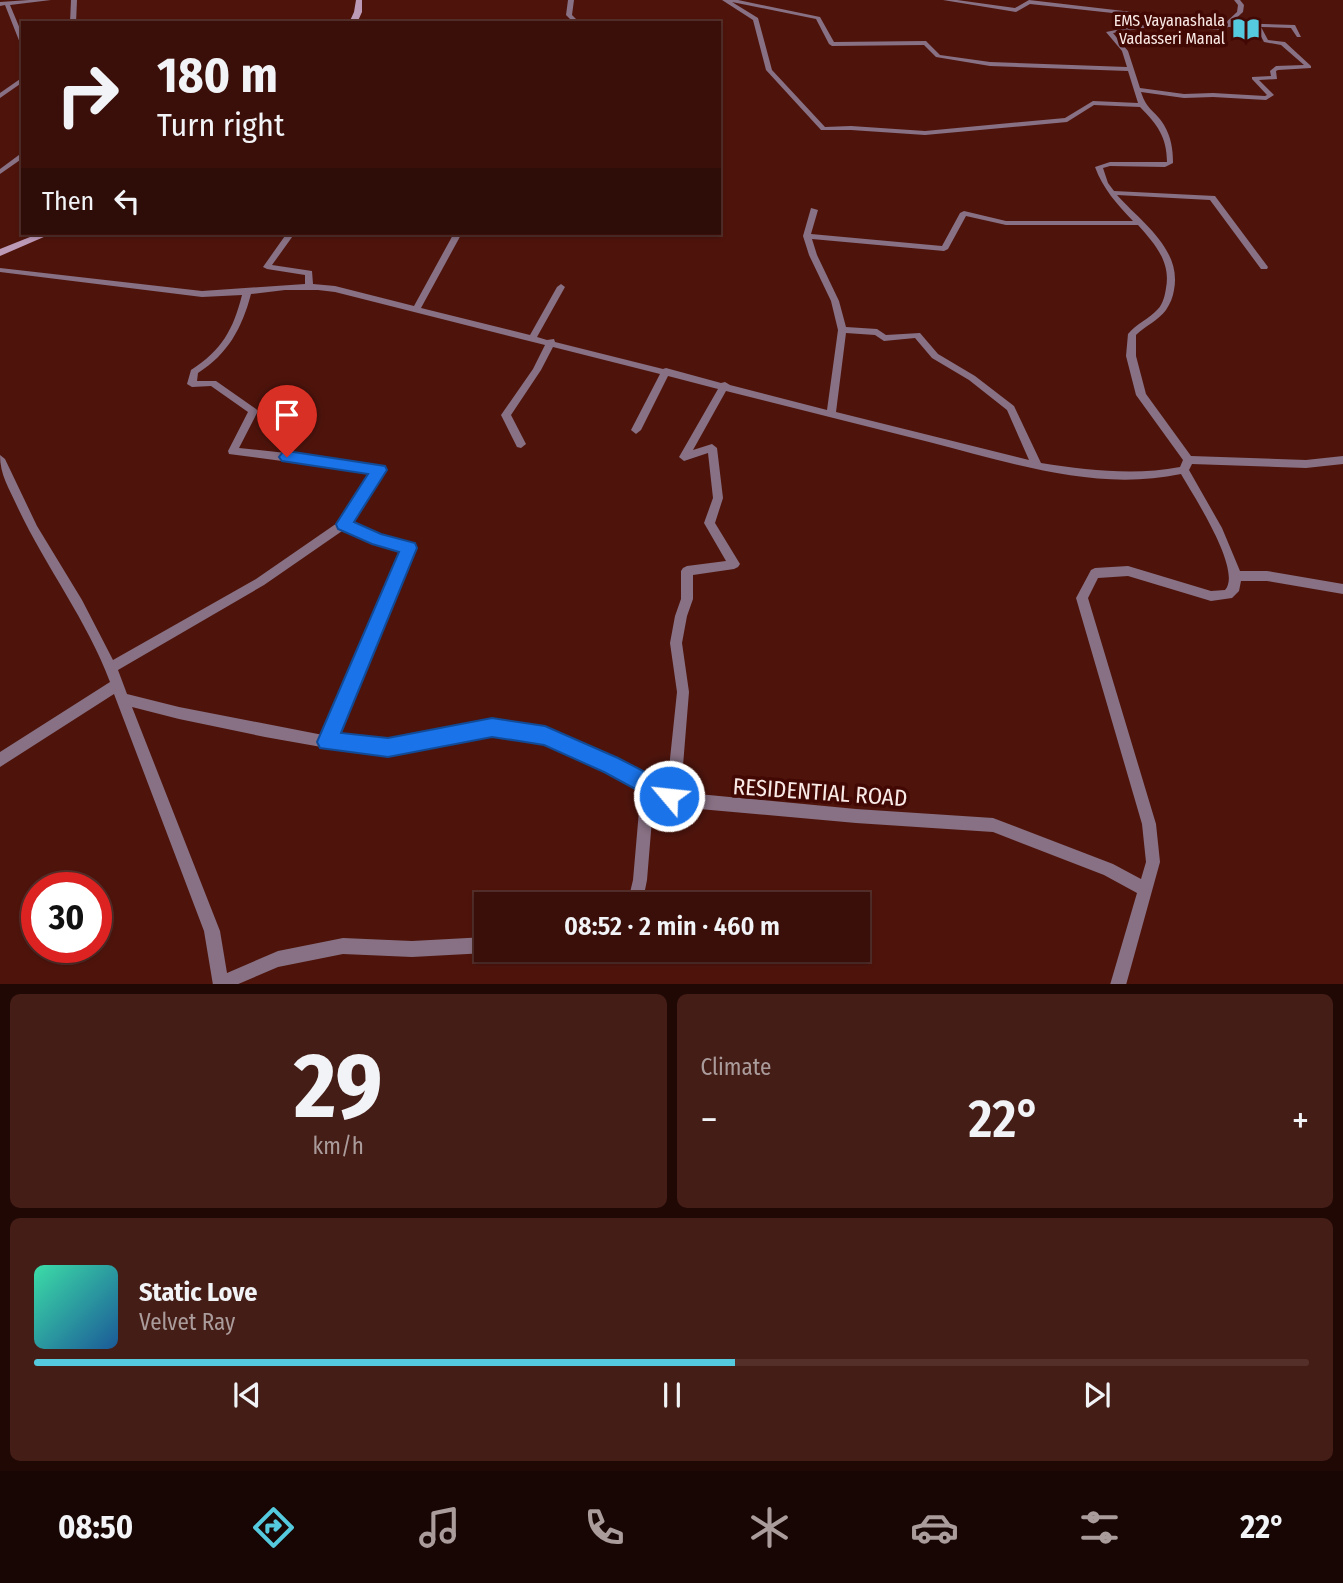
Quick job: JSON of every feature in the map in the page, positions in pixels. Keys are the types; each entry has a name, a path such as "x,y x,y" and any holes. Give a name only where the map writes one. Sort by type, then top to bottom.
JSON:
{"main road":[{"path":"354,21 359,0"},
{"path":"2,250 43,235"}],"street":[{"path":"21,39 4,4 48,0"},
{"path":"73,21 74,0"},
{"path":"572,0 569,15 575,21"},
{"path":"728,0 818,18 831,44 926,43 938,56 984,63 1130,69"},
{"path":"728,0 756,19 769,70 823,129 925,133 1067,120 1093,103 1142,105"},
{"path":"946,0 1016,10 1029,2 1086,8 1140,15 1156,24"},
{"path":"1118,984 1153,862 1149,824 1082,598 1095,572 1128,571 1196,592 1222,597 1228,595 1236,585 1236,576 1224,540 1186,465 1141,395 1131,356 1132,334 1163,309 1171,291 1172,273 1164,253 1141,223 1112,193 1100,174 1099,167 1110,164 1170,163 1170,148 1160,124 1142,105 1123,47 1109,32 1156,24 1223,28 1240,12 1241,5 1237,0"},
{"path":"1226,25 1293,26 1299,36"},
{"path":"1139,90 1184,96 1213,94 1266,98 1271,95 1254,78 1275,78 1273,71 1276,68 1309,67 1283,43 1266,41 1258,26"},
{"path":"0,96 21,80"},
{"path":"0,172 21,156"},
{"path":"1112,193 1212,198 1264,267"},
{"path":"814,210 807,236 835,301 842,330 831,412"},
{"path":"807,236 944,249 964,213 1006,223 1141,223"},
{"path":"290,235 267,267 309,273 309,286"},
{"path":"416,310 457,235"},
{"path":"0,270 231,296 309,286 335,289 551,341 1037,466 1082,474 1160,475 1186,465 1306,464 1343,460"},
{"path":"533,337 561,287"},
{"path":"111,668 260,582 344,524 379,470 233,452 254,411 213,383 192,384 194,372 214,360 239,324 247,292"},
{"path":"842,330 877,332 884,338 916,335 935,356 972,378 1010,408 1037,466"},
{"path":"521,444 506,415 532,374 542,364 551,341"},
{"path":"636,430 666,371"},
{"path":"669,796 675,778 679,743 683,692 676,643 687,599 687,571 734,564 709,523 718,498 712,448 684,457 725,385"},
{"path":"0,460 4,476 78,604 111,668 212,931 221,984 278,959 343,946 412,949 474,946"},
{"path":"327,742 409,548 378,539 344,524"},
{"path":"1236,576 1267,576 1343,589"},
{"path":"0,760 121,692"},
{"name":"RESIDENTIAL ROAD","path":"121,692 178,713 327,742 388,747 492,727 545,735 677,800 993,825 1108,869 1145,890"},
{"path":"637,892 648,785"}],"place":[{"name":"EMS Vayanashala Vadasseri Manal","path":"1246,29"}],"route":[{"path":"287,457 379,470 344,524 378,539 409,548 327,742 388,747 492,727 545,735 611,765 669,796"}]}
